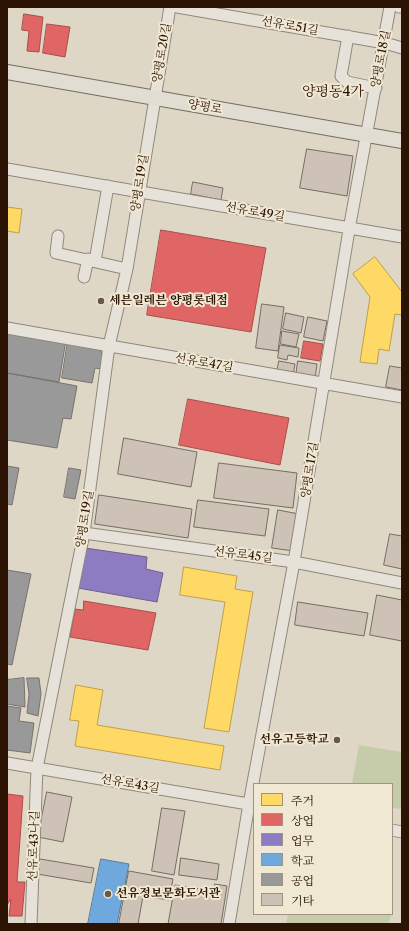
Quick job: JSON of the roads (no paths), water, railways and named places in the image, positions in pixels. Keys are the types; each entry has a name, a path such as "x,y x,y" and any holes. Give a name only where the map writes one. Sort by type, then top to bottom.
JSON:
{"main road":[{"name":"양평로","path":"7,72 402,141"}],"street":[{"name":"양평로20길","path":"154,98 170,7"},
{"name":"선유로51길","path":"177,7 348,36 402,48"},
{"name":"양평로18길","path":"366,135 390,7"},
{"path":"348,36 341,76 346,82 376,88"},
{"name":"양평로19길","path":"37,768 84,532 110,346 127,268 154,98"},
{"name":"양평로17길","path":"255,783 366,135"},
{"name":"선유로49길","path":"7,169 402,237"},
{"path":"84,277 91,260 108,186"},
{"path":"58,236 56,253 127,268"},
{"name":"선유로47길","path":"7,328 402,397"},
{"name":"선유로45길","path":"84,532 294,562 402,583"},
{"name":"선유로43길","path":"7,763 251,805"},
{"name":"선유로43나길","path":"31,924 37,768"},
{"name":"양평로17길","path":"229,924 253,794"}],"place":[{"name":"세븐일레븐 양평롯데점","path":"101,301"},
{"name":"선유고등학교","path":"337,740"},
{"name":"선유정보문화도서관","path":"108,894"}],"district":[{"name":"양평동4가","path":"333,92"}]}
